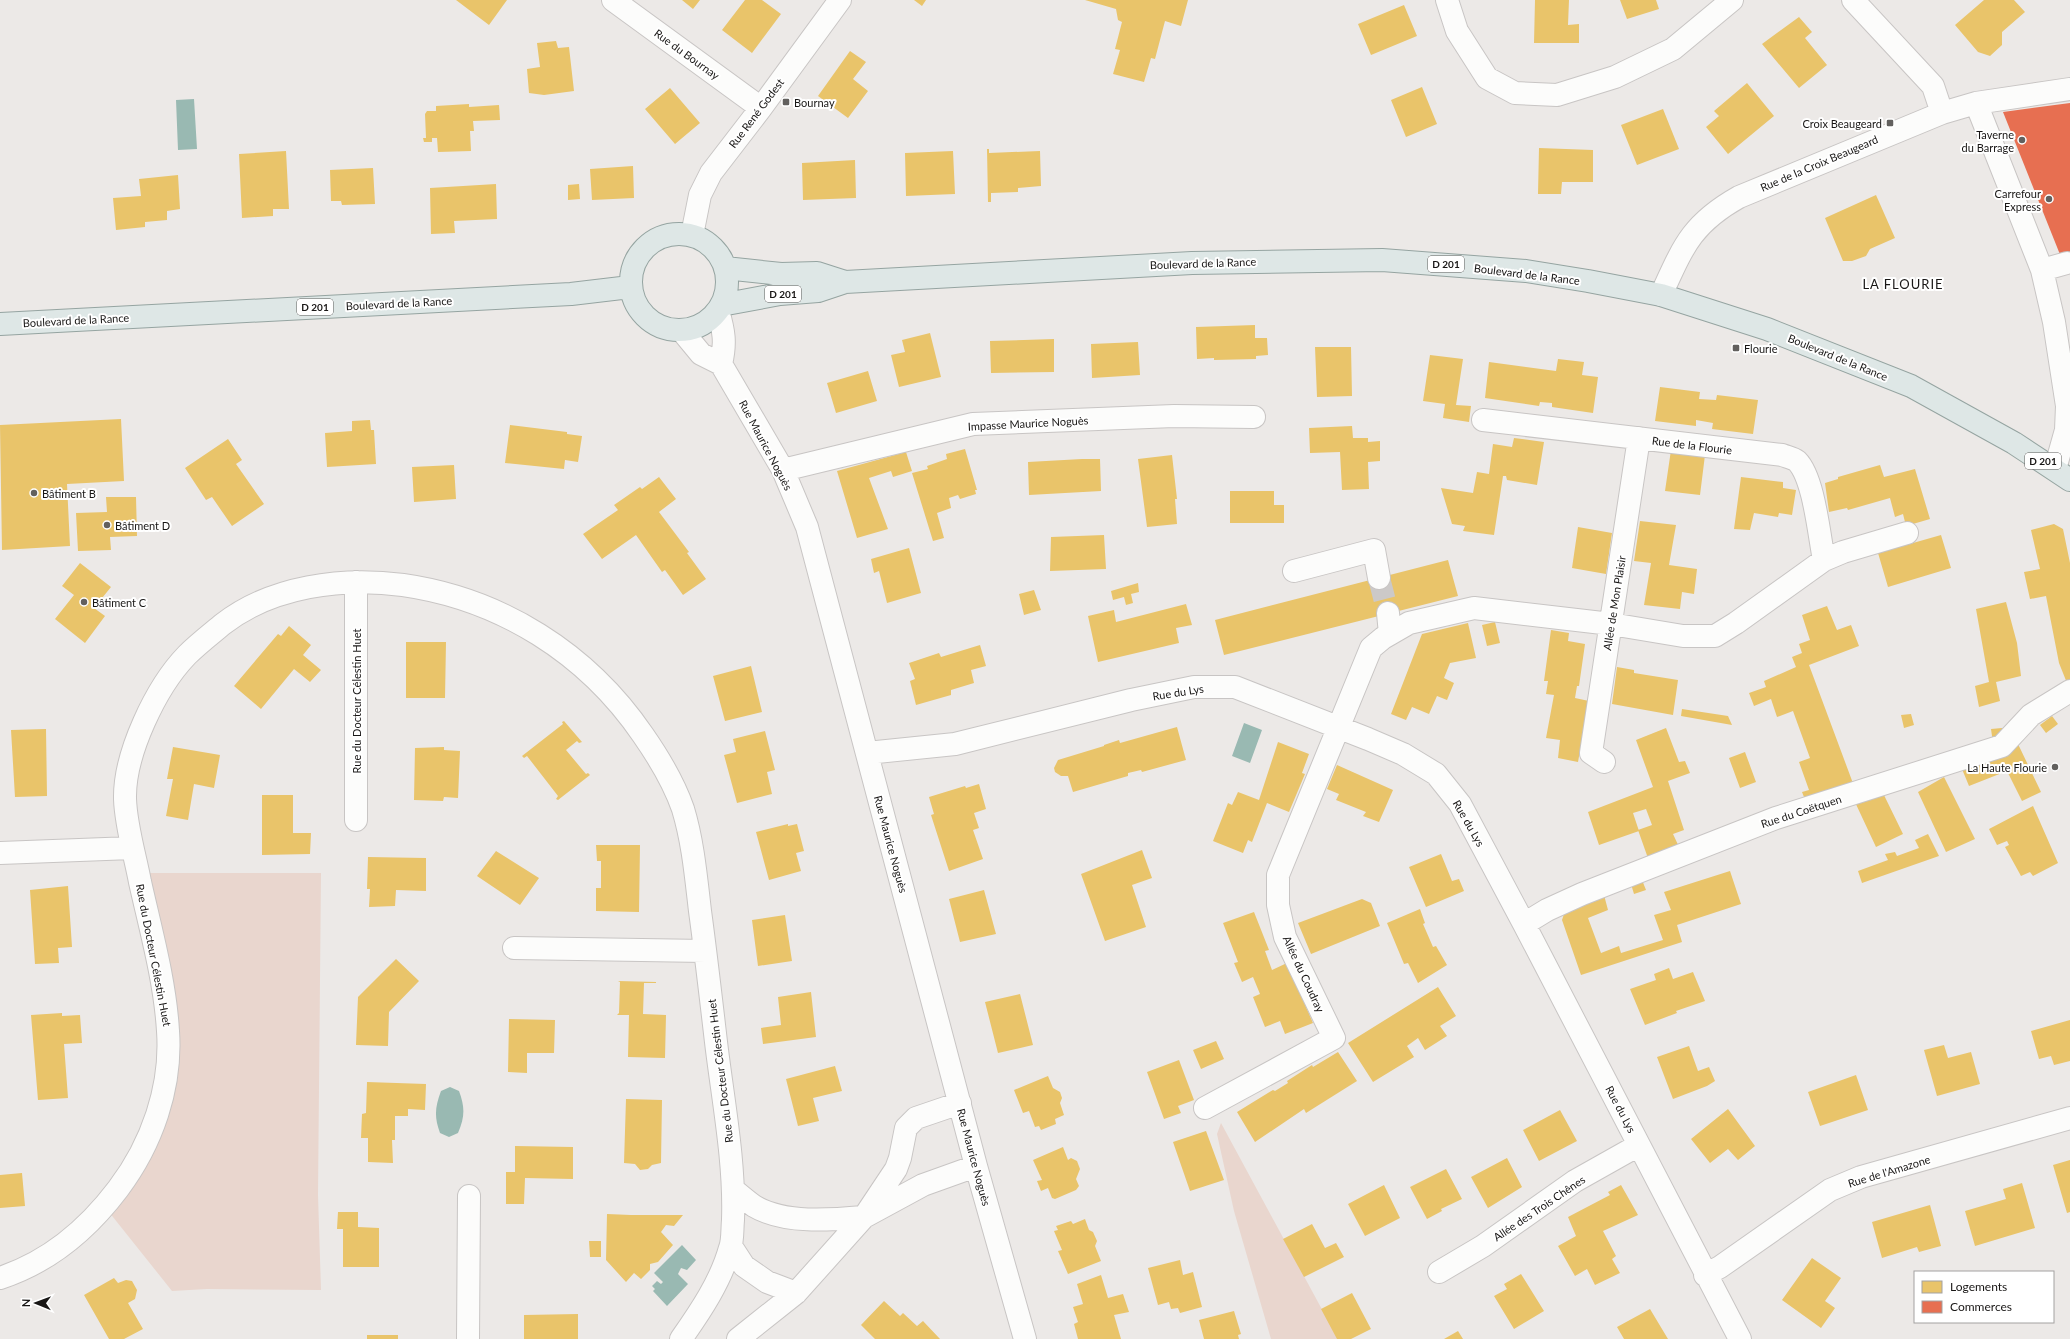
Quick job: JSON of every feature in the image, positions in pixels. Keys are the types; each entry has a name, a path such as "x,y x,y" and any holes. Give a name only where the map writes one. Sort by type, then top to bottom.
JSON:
{"main road":[{"path":"676,234 692,235 706,242 718,253 725,268 727,285 720,308 703,324 682,331 667,330 654,324 642,314 634,302 630,287 631,272 637,257 648,245 661,237 676,234"},
{"name":"Boulevard de la Rance","path":"720,308 780,294 818,291 845,282 1192,263 1382,260 1526,272 1661,294 1767,329 1910,386 2014,443 2063,474"},
{"name":"Boulevard de la Rance","path":"725,268 781,274 817,273 845,282"},
{"name":"Boulevard de la Rance","path":"0,324 565,294 630,287"}],"street":[{"name":"Rue du Bournay","path":"613,0 761,108"},
{"name":"Rue René Godest","path":"692,235 700,195 711,173 761,108 840,0"},
{"path":"1447,0 1457,31 1487,78 1515,93 1557,94 1615,77 1673,49 1732,0"},
{"path":"1853,0 1933,86 1942,113"},
{"name":"Rue de la Croix Beaugeard","path":"1661,294 1680,251 1703,221 1720,207 1746,194 1942,113 1976,103 2070,89"},
{"path":"1976,103 2042,270 2062,361 2067,406 2063,474"},
{"path":"2042,270 2067,263"},
{"path":"682,331 701,354 721,364 725,348 720,308"},
{"name":"Rue Maurice Noguès","path":"721,364 783,470 807,527 976,1166 1025,1339"},
{"name":"Impasse Maurice Noguès","path":"783,470 973,424 1181,416 1254,417"},
{"name":"Rue de la Flourie","path":"1483,420 1782,455 1796,460 1806,474 1824,560"},
{"name":"Allée de Mon Plaisir","path":"1604,762 1591,752 1639,438"},
{"path":"1339,726 1371,648 1389,624 1409,623 1474,608 1611,624 1683,636 1715,636 1736,623 1824,560 1843,552 1907,533"},
{"path":"1294,571 1374,550 1380,578"},
{"name":"Rue du Docteur Célestin Huet","path":"356,582 356,820"},
{"name":"Rue du Docteur Célestin Huet","path":"0,1278 40,1262 75,1236 105,1207 132,1171 156,1121 166,1078 169,1032 162,984 132,848 125,797 131,754 153,701 185,657 227,621 272,596 317,586 356,582 380,582 418,587 469,600 516,620 557,645 585,668 628,713 655,753 680,802 693,857 706,951 734,1190 732,1246 705,1306 681,1339"},
{"name":"Rue du Lys","path":"867,753 955,744 1131,700 1194,687 1235,687 1339,726 1402,754 1436,774 1460,804 1639,1145 1705,1275 1740,1339"},
{"name":"Rue du Coëtquen","path":"1524,924 1546,910 1582,894 1776,818 2002,746 2031,715 2070,691"},
{"name":"Allée du Coudray","path":"1205,1108 1334,1038 1285,937 1278,904 1278,875 1339,726"},
{"path":"0,853 132,848"},
{"path":"514,948 706,951"},
{"path":"738,1339 796,1293 864,1217 896,1169 900,1158 906,1128 916,1118 960,1103"},
{"name":"Rue de l'Amazone","path":"1705,1275 1720,1267 1806,1206 1837,1188 1861,1177 2070,1118"},
{"name":"Allée des Trois Chênes","path":"1439,1272 1483,1246 1575,1181 1639,1145"},
{"path":"734,1190 754,1206 777,1214 805,1219 832,1220 864,1217 923,1185 976,1166"},
{"path":"468,1339 469,1196"},
{"path":"732,1246 744,1266 767,1282 796,1293"}],"shaded area":[{"path":"138,873 321,873 318,1195 321,1290 207,1289 172,1291 105,1207 166,1078"},
{"path":"1221,1123 1338,1339 1271,1339 1234,1211 1217,1134"}],"water":[{"path":"194,99 197,149 178,150 176,100"},
{"path":"1244,723 1262,730 1250,763 1232,756"},
{"path":"450,1087 459,1091 463,1112 462,1122 458,1133 449,1137 440,1133 436,1112 437,1102 441,1091"},
{"path":"682,1245 696,1260 687,1270 681,1268 678,1274 688,1284 667,1306 653,1291 655,1289 652,1286 657,1281 661,1284 663,1282 654,1273"}],"building: Logements":[{"path":"456,0 507,0 489,25"},
{"path":"682,0 700,0 693,9"},
{"path":"745,0 762,0 781,14 752,53 722,30"},
{"path":"914,0 926,0 922,6"},
{"path":"1085,0 1188,0 1181,26 1165,21 1155,59 1151,58 1144,82 1113,74 1120,50 1115,49 1122,22 1118,20 1116,9"},
{"path":"1535,0 1569,0 1568,25 1579,24 1579,43 1534,43"},
{"path":"1620,0 1656,0 1659,9 1627,19"},
{"path":"1984,0 2014,0 2025,12 2002,32 2002,45 1990,56 1978,52 1955,25"},
{"path":"1404,5 1417,36 1371,55 1358,24"},
{"path":"1799,17 1812,32 1805,38 1827,65 1799,88 1762,44"},
{"path":"556,41 558,48 569,47 574,91 544,95 529,93 527,69 540,67 537,43"},
{"path":"850,51 866,62 853,79 868,91 848,118 818,96"},
{"path":"1747,83 1774,116 1728,154 1706,127 1719,116 1714,111"},
{"path":"1422,87 1437,124 1406,137 1391,100"},
{"path":"670,88 700,123 675,144 645,109"},
{"path":"469,104 469,107 499,105 500,120 473,121 474,131 470,131 471,151 438,152 437,138 432,138 432,142 424,142 423,138 426,138 425,114 427,111 436,111 436,106"},
{"path":"1663,109 1679,149 1637,165 1621,125"},
{"path":"1539,148 1593,150 1593,182 1562,182 1561,194 1538,194"},
{"path":"987,149 989,149 989,153 1040,151 1041,186 1018,188 1018,192 991,193 991,202 988,202"},
{"path":"286,151 289,209 273,209 273,216 242,218 239,154"},
{"path":"953,151 955,194 906,196 905,153"},
{"path":"855,160 856,198 803,200 802,163"},
{"path":"633,166 634,198 592,200 590,169"},
{"path":"373,168 375,204 342,205 341,201 331,201 330,170"},
{"path":"178,175 180,209 167,211 167,220 145,222 145,227 116,230 113,198 141,196 139,179"},
{"path":"496,184 497,219 454,221 455,233 431,234 430,188"},
{"path":"579,184 580,199 568,200 568,185"},
{"path":"1876,195 1895,238 1870,249 1866,256 1852,261 1843,261 1825,218"},
{"path":"1255,325 1255,338 1267,338 1268,355 1256,356 1256,359 1197,359 1196,327"},
{"path":"930,333 941,377 899,387 891,355 905,352 902,340"},
{"path":"1054,339 1054,372 991,373 990,341"},
{"path":"1138,342 1140,375 1092,378 1091,344"},
{"path":"1315,347 1351,347 1352,396 1317,397"},
{"path":"1430,355 1463,359 1456,405 1471,406 1469,422 1443,418 1445,404 1423,401"},
{"path":"1558,359 1584,362 1582,375 1598,377 1593,413 1552,407 1552,403 1540,402 1539,406 1485,398 1489,362 1556,371"},
{"path":"868,371 877,401 836,413 827,383"},
{"path":"1660,387 1700,392 1699,399 1716,400 1717,395 1758,400 1753,434 1712,429 1713,423 1696,420 1696,426 1655,421"},
{"name":"Bâtiment B","path":"121,419 124,481 67,484 70,546 2,550 0,425"},
{"path":"370,420 371,430 374,430 376,464 327,467 325,433 352,431 352,421"},
{"path":"510,425 567,432 567,434 582,436 578,462 565,460 564,469 505,463"},
{"path":"1352,426 1353,438 1368,438 1368,442 1380,441 1380,461 1368,462 1369,489 1342,490 1340,452 1310,453 1309,428"},
{"path":"1514,438 1544,442 1537,485 1507,480 1506,476 1503,476 1494,535 1463,531 1465,526 1452,524 1441,488 1473,493 1477,472 1489,474 1493,444 1512,447"},
{"path":"228,439 242,460 236,464 264,504 232,526 212,497 206,500 185,468"},
{"path":"965,449 977,490 975,490 976,494 960,499 958,495 949,498 951,508 937,513 944,538 933,541 912,473 928,469 927,466 947,459 946,454"},
{"path":"1671,450 1705,455 1700,495 1665,491"},
{"path":"906,452 912,471 893,477 891,471 869,478 888,529 857,538 837,471"},
{"path":"1172,455 1177,499 1175,499 1177,524 1147,527 1138,459"},
{"path":"1100,459 1101,491 1029,495 1028,462"},
{"path":"454,465 456,499 414,502 412,467"},
{"path":"1880,465 1884,477 1915,469 1930,519 1906,526 1903,514 1895,517 1890,498 1848,510 1847,508 1829,512 1825,483 1838,479 1838,477"},
{"path":"659,477 676,499 659,512 689,552 687,553 706,579 683,595 665,570 662,572 636,535 602,559 583,534 618,510 614,505 640,487 642,489"},
{"path":"1741,477 1783,482 1783,488 1796,490 1792,515 1779,513 1778,517 1754,513 1750,530 1734,529"},
{"path":"1230,491 1274,491 1274,505 1284,505 1284,523 1230,523"},
{"name":"Bâtiment D","path":"106,497 136,497 137,536 110,537 111,550 78,551 76,513 107,512"},
{"path":"1640,521 1676,525 1669,565 1697,569 1694,594 1682,592 1680,609 1644,605 1651,563 1634,561"},
{"path":"2054,524 2063,529 2070,563 2070,682 2067,683 2059,663 2046,596 2030,599 2024,572 2040,569 2031,530"},
{"path":"1578,527 1612,533 1606,574 1572,568"},
{"path":"1104,535 1106,569 1050,571 1051,537"},
{"path":"1941,535 1951,568 1888,587 1878,553"},
{"path":"909,548 921,593 887,603 879,571 874,573 871,559"},
{"path":"1448,560 1458,596 1224,655 1215,620"},
{"name":"Bâtiment C","path":"80,563 111,587 94,608 105,616 85,643 55,619 74,595 62,586"},
{"path":"1138,583 1139,592 1131,594 1133,603 1126,605 1124,597 1113,600 1111,591"},
{"path":"1034,590 1041,610 1024,615 1019,594"},
{"path":"2006,602 2017,643 2021,676 1996,682 2000,701 1979,707 1975,686 1989,682 1976,609"},
{"path":"1186,604 1192,625 1176,628 1179,643 1098,662 1088,616 1114,610 1116,622"},
{"path":"1827,606 1837,630 1851,625 1859,646 1809,665 1854,786 1806,802 1802,792 1809,790 1799,762 1810,758 1793,711 1777,717 1771,699 1754,706 1749,693 1766,687 1764,681 1796,667 1792,657 1802,653 1799,644 1810,640 1802,615"},
{"path":"1495,622 1500,643 1487,646 1482,625"},
{"path":"1468,623 1476,658 1450,663 1444,678 1454,683 1447,700 1437,696 1429,714 1412,707 1406,720 1391,714 1422,634"},
{"path":"289,626 311,645 303,655 321,670 310,682 294,669 261,709 234,686 278,634 281,636"},
{"path":"1551,630 1569,633 1568,641 1585,644 1579,686 1577,686 1575,698 1589,701 1578,762 1558,758 1560,740 1546,738 1554,695 1546,694 1548,681 1544,681"},
{"path":"406,642 446,642 445,698 406,698"},
{"path":"980,645 986,666 971,670 974,683 951,690 951,695 916,705 910,681 915,679 909,663 939,653 941,657"},
{"path":"751,666 762,712 725,721 713,676"},
{"path":"1617,667 1634,670 1634,673 1678,680 1673,715 1612,704"},
{"path":"1682,709 1728,716 1732,725 1681,716"},
{"path":"1911,714 1914,725 1904,728 1901,715"},
{"path":"2052,716 2058,724 2046,733 2040,725"},
{"path":"564,721 582,742 579,743 577,741 566,750 586,774 588,773 590,775 558,800 556,799 558,796 527,756 524,758 522,756 563,724 562,722"},
{"path":"1177,727 1186,760 1142,772 1141,770 1128,773 1128,776 1073,792 1068,776 1061,776 1055,772 1054,768 1058,760 1119,740 1120,743"},
{"path":"1666,728 1679,762 1685,761 1690,773 1668,781 1684,830 1673,834 1680,849 1649,861 1638,831 1599,845 1588,812 1653,787 1636,740","holes":["1646,809 1652,825 1639,830 1633,813"]},
{"path":"2002,728 2002,738 1993,743 1991,729"},
{"path":"46,729 47,796 15,797 11,730"},
{"path":"765,731 775,770 767,772 772,794 737,803 724,755 736,752 733,739"},
{"path":"1278,742 1309,754 1302,773 1305,774 1289,812 1267,803 1252,842 1248,840 1243,853 1213,841 1228,803 1232,805 1238,792 1259,800"},
{"path":"2018,744 2041,792 2022,801 2007,771 1969,786 1962,769"},
{"path":"173,747 220,755 214,788 194,784 188,820 166,816 173,779 167,779"},
{"path":"444,747 444,750 460,751 458,798 444,797 443,801 414,800 415,748"},
{"path":"1745,752 1756,782 1740,788 1729,758"},
{"path":"1337,765 1393,790 1379,822 1363,816 1366,812 1336,800 1339,794 1327,789"},
{"path":"1944,777 1975,839 1946,852 1918,792"},
{"path":"979,784 986,809 974,813 979,828 973,830 983,859 949,871 931,815 934,814 929,797 965,786 966,788"},
{"path":"1882,791 1903,834 1876,847 1854,800"},
{"path":"262,795 293,795 293,833 311,833 310,854 262,855"},
{"path":"2033,806 2058,863 2033,876 2030,872 2021,876 2005,847 2009,845 2007,841 1997,845 1989,829"},
{"path":"788,824 788,826 797,824 804,851 796,853 801,871 769,880 756,832"},
{"path":"1928,834 1939,856 1862,883 1858,871 1888,860 1885,854 1895,852 1897,856 1919,848 1915,840"},
{"path":"596,845 640,845 639,912 596,911 596,888 601,888 601,861 597,861"},
{"path":"1142,850 1152,878 1132,885 1146,927 1105,941 1081,874"},
{"path":"496,851 539,878 520,905 477,876"},
{"path":"1441,854 1452,881 1459,879 1464,891 1426,907 1409,867"},
{"path":"368,857 426,858 426,891 396,890 395,906 369,907 370,889 367,889"},
{"path":"1730,871 1741,904 1677,925 1682,942 1581,975 1562,920 1565,911 1604,895 1608,910 1588,918 1601,953 1619,946 1621,953 1663,940 1654,915 1671,910 1664,892"},
{"path":"1642,880 1646,890 1634,894 1631,884"},
{"path":"68,886 72,947 58,948 59,963 35,964 30,890"},
{"path":"984,890 996,934 960,942 949,899"},
{"path":"1362,899 1371,903 1380,926 1311,954 1298,923"},
{"path":"1420,909 1425,923 1423,924 1433,947 1436,946 1447,965 1418,983 1408,963 1404,964 1387,923"},
{"path":"1254,912 1269,950 1265,951 1272,970 1287,963 1313,1023 1285,1034 1280,1021 1265,1027 1253,997 1260,994 1253,977 1242,982 1234,963 1238,962 1223,923"},
{"path":"785,915 792,961 758,966 752,920"},
{"path":"396,959 419,981 389,1012 388,1046 356,1045 358,997"},
{"path":"1669,968 1673,979 1693,972 1705,1001 1676,1011 1677,1013 1645,1025 1630,989 1656,980 1654,974"},
{"path":"618,981 656,982 644,983 643,1014 666,1015 665,1058 628,1057 629,1015 617,1015 619,1013 620,982"},
{"path":"1438,987 1456,1016 1440,1026 1447,1036 1425,1050 1418,1038 1407,1046 1414,1057 1373,1082 1348,1043"},
{"path":"811,992 816,1037 763,1044 761,1028 781,1025 778,997"},
{"path":"1020,994 1033,1045 998,1053 985,1002"},
{"path":"62,1013 62,1016 80,1015 82,1043 64,1044 68,1098 38,1100 31,1015"},
{"path":"509,1019 555,1020 554,1053 527,1053 527,1073 508,1072"},
{"path":"2070,1020 2070,1061 2054,1065 2051,1056 2039,1059 2031,1031"},
{"path":"1216,1041 1224,1059 1201,1069 1193,1050"},
{"path":"1944,1045 1948,1058 1971,1052 1980,1084 1937,1096 1924,1050"},
{"path":"1689,1046 1698,1071 1709,1067 1715,1081 1707,1086 1673,1099 1657,1057"},
{"path":"1338,1052 1357,1081 1306,1113 1304,1109 1255,1142 1237,1112 1273,1090 1275,1091 1288,1083 1287,1081 1312,1065 1313,1067"},
{"path":"1179,1060 1194,1100 1178,1106 1181,1113 1164,1119 1147,1072"},
{"path":"835,1066 842,1091 813,1098 819,1121 798,1126 786,1079"},
{"path":"1856,1075 1868,1110 1820,1126 1808,1092"},
{"path":"1048,1076 1053,1088 1060,1092 1062,1098 1060,1103 1064,1115 1055,1119 1056,1124 1041,1130 1039,1126 1035,1127 1029,1111 1023,1113 1014,1090"},
{"path":"367,1082 426,1084 425,1110 408,1109 408,1116 395,1116 395,1140 392,1140 393,1163 368,1162 368,1138 361,1138 362,1114 366,1113"},
{"path":"626,1099 662,1100 661,1163 652,1165 648,1169 640,1170 635,1164 624,1163"},
{"path":"1728,1109 1755,1146 1738,1160 1728,1149 1710,1163 1691,1139"},
{"path":"1560,1110 1577,1141 1539,1161 1523,1130"},
{"path":"1206,1131 1224,1180 1190,1191 1173,1142"},
{"path":"515,1146 573,1147 573,1179 525,1178 524,1204 506,1204 506,1172 515,1172"},
{"path":"1063,1147 1068,1160 1071,1158 1077,1161 1080,1169 1076,1179 1079,1186 1076,1190 1055,1199 1052,1198 1048,1188 1041,1191 1037,1181 1042,1180 1033,1160"},
{"path":"1507,1158 1522,1187 1488,1208 1471,1177"},
{"path":"2070,1160 2070,1212 2067,1213 2053,1165"},
{"path":"1446,1169 1462,1199 1441,1209 1442,1211 1427,1219 1410,1187"},
{"path":"22,1173 25,1206 0,1208 0,1175"},
{"path":"2022,1183 2035,1228 1975,1246 1965,1211 2006,1199 2003,1189"},
{"path":"1384,1185 1400,1218 1365,1236 1348,1204"},
{"path":"1621,1185 1638,1215 1603,1231 1616,1256 1612,1259 1620,1273 1595,1285 1587,1269 1575,1276 1558,1246 1576,1236 1568,1217 1610,1195 1608,1192"},
{"path":"1930,1205 1941,1246 1919,1252 1917,1247 1882,1258 1872,1222"},
{"path":"338,1212 358,1212 358,1227 379,1228 379,1267 343,1267 343,1229 337,1229"},
{"path":"607,1214 683,1215 674,1226 666,1225 661,1232 673,1245 658,1262 650,1264 650,1270 641,1279 634,1273 626,1282 606,1260"},
{"path":"1085,1219 1089,1230 1093,1232 1097,1241 1095,1246 1101,1261 1068,1274 1058,1251 1062,1250 1054,1231 1058,1230 1056,1226 1071,1221 1073,1224"},
{"path":"1312,1224 1325,1248 1336,1243 1344,1257 1304,1277 1283,1239"},
{"path":"589,1241 601,1241 601,1257 590,1257"},
{"path":"1812,1258 1841,1278 1825,1301 1835,1308 1821,1328 1782,1300"},
{"path":"1180,1260 1183,1275 1193,1272 1202,1307 1180,1313 1178,1308 1171,1309 1169,1302 1158,1305 1148,1268"},
{"path":"1521,1274 1544,1311 1514,1329 1494,1296 1507,1289 1504,1284"},
{"path":"1101,1275 1108,1298 1123,1294 1129,1312 1114,1315 1121,1339 1078,1339 1074,1324 1078,1322 1073,1307 1083,1304 1077,1284"},
{"path":"114,1278 118,1283 126,1280 132,1281 137,1290 135,1299 128,1303 143,1329 124,1339 109,1339 84,1295"},
{"path":"1352,1293 1371,1329 1351,1339 1337,1339 1321,1309"},
{"path":"884,1301 900,1316 903,1313 917,1326 923,1321 940,1339 875,1339 861,1325"},
{"path":"1650,1309 1668,1339 1624,1339 1617,1327"},
{"path":"1234,1311 1241,1334 1238,1335 1239,1339 1204,1339 1199,1320"},
{"path":"578,1314 578,1339 524,1339 524,1315"},
{"path":"1458,1331 1463,1339 1444,1339"},
{"path":"367,1335 398,1335 398,1339 367,1339"}],"building: Commerces":[{"path":"2070,103 2070,253 2061,257 2003,112"}],"tunnel":[{"path":"1379,578 1388,613"}],"place":[{"name":"Bournay","path":"786,102"},
{"name":"Croix Beaugeard","path":"1890,123"},
{"name":"Taverne du Barrage","path":"2022,140"},
{"name":"Carrefour Express","path":"2049,199"},
{"name":"Flourie","path":"1736,348"},
{"name":"Bâtiment B","path":"34,493"},
{"name":"Bâtiment D","path":"107,525"},
{"name":"Bâtiment C","path":"84,602"},
{"name":"La Haute Flourie","path":"2055,767"}],"district":[{"name":"LA FLOURIE","path":"1903,284"}]}
